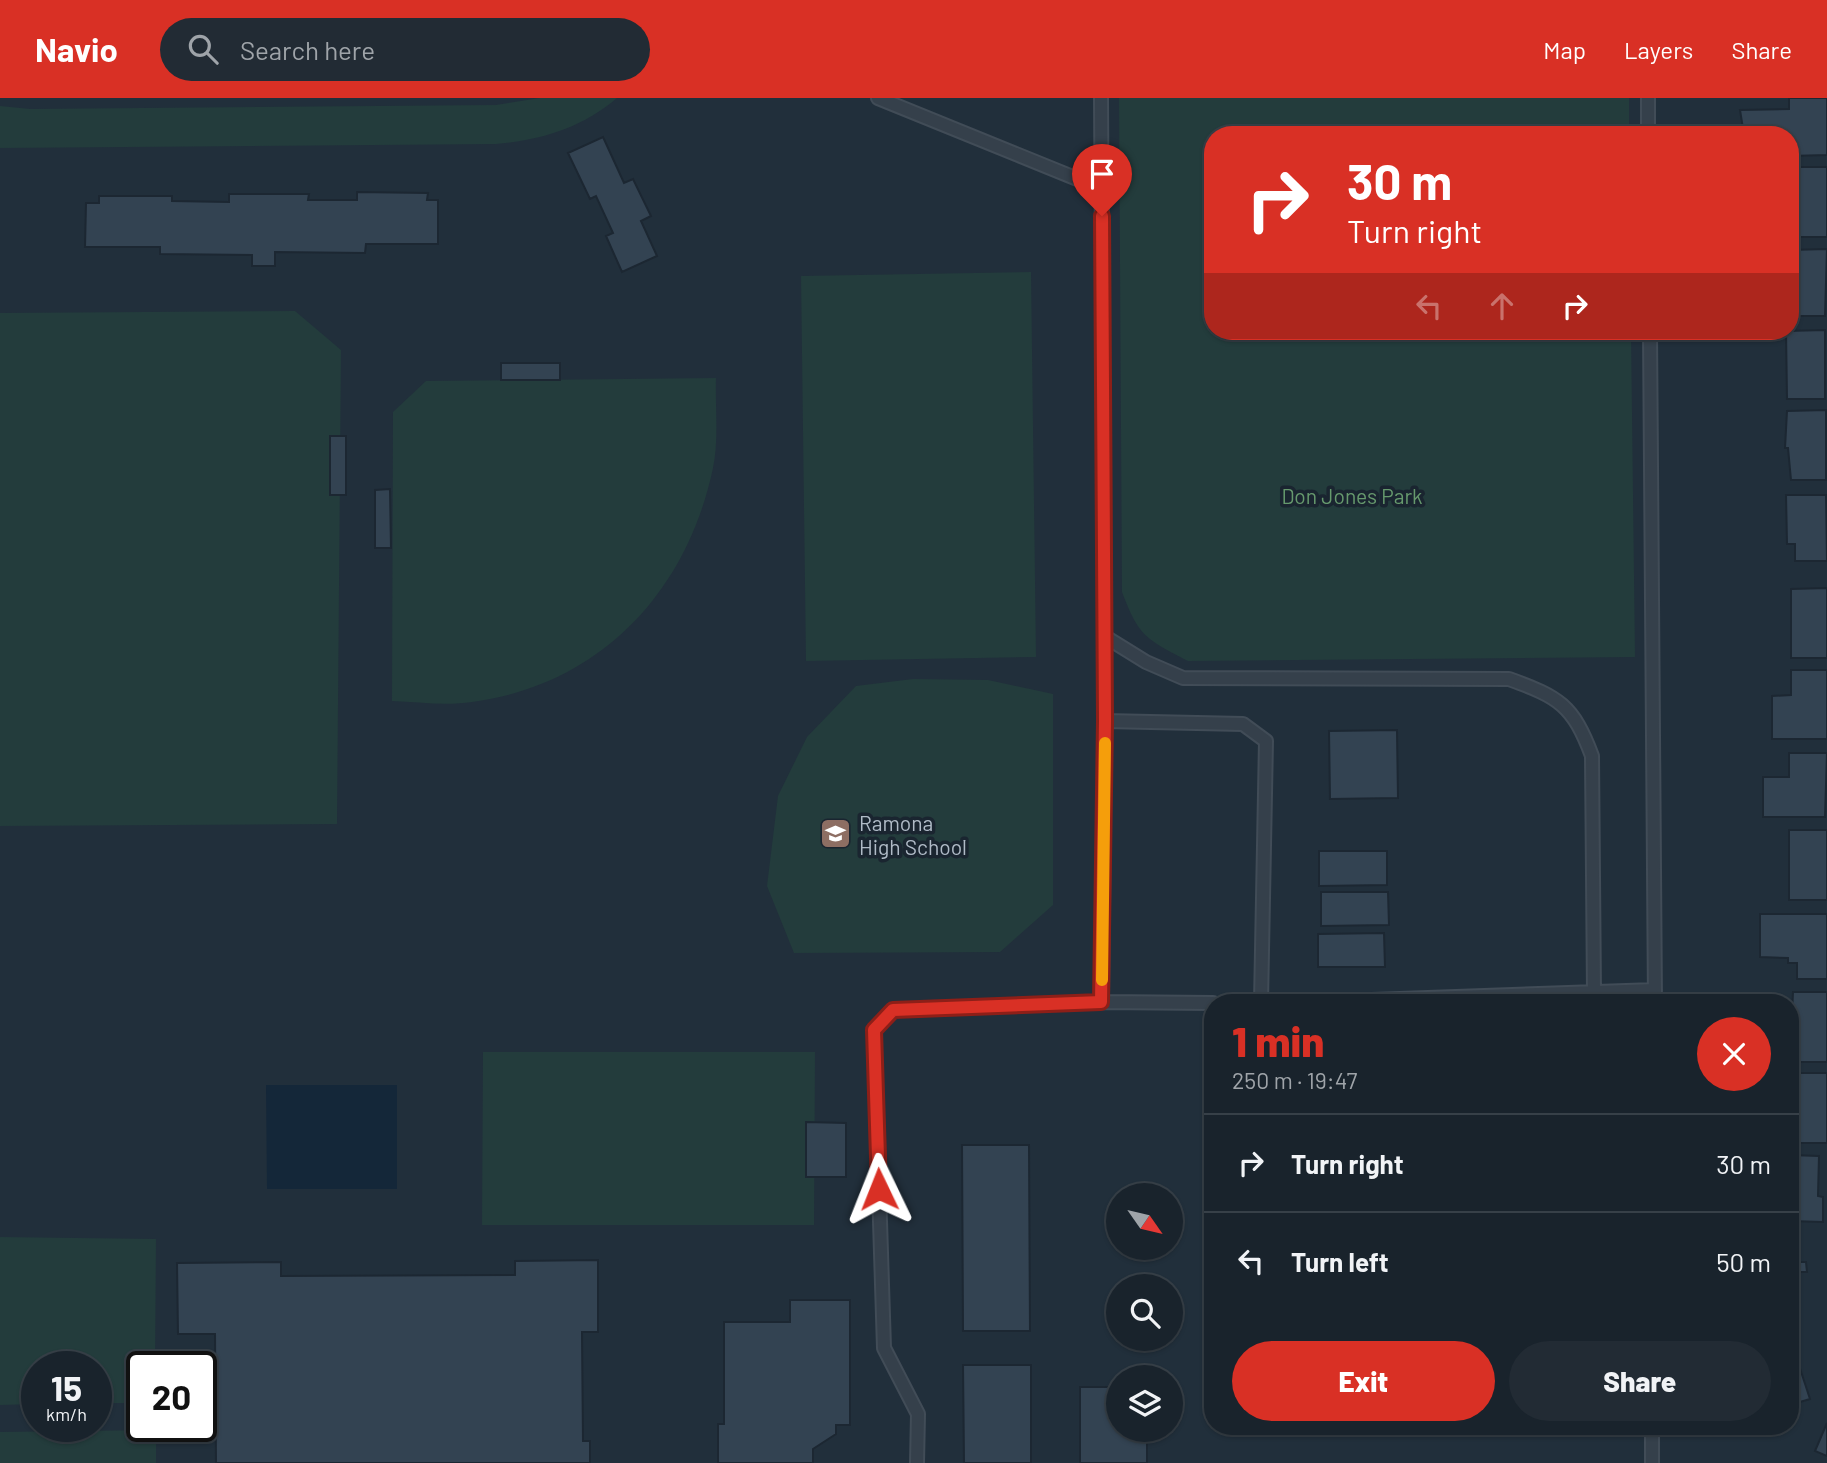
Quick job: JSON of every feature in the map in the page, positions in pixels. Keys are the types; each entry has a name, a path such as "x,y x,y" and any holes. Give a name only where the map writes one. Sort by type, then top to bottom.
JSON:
{"lane":[{"path":"878,98 1101,189"},
{"path":"1101,98 1105,721 1101,1002"},
{"path":"1648,98 1648,126"},
{"path":"1650,340 1655,994"},
{"path":"1104,636 1146,662 1183,678 1509,679 1548,693 1580,722 1592,755 1594,994"},
{"path":"1105,721 1243,724 1266,741 1261,994"},
{"path":"917,1463 918,1414 884,1348 874,1030 893,1010 1101,1002 1204,1003"},
{"path":"1652,1435 1652,1463"}],"green space":[{"path":"540,98 617,98 590,117 560,131 496,144 0,148 0,106 30,109 496,105"},
{"name":"Don Jones Park","path":"1119,98 1629,98 1629,126 1204,126 1204,340 1631,340 1635,657 1188,661 1153,641 1139,628 1122,592"},
{"path":"1031,272 1036,657 806,661 801,276"},
{"path":"295,311 341,350 337,824 0,826 0,313"},
{"path":"716,378 715,457 700,513 682,554 659,592 631,625 598,653 560,676 518,692 462,703 392,701 393,412 426,381"},
{"path":"913,679 988,680 1053,694 1053,905 1000,952 794,953 767,886 778,796 807,737 856,686"},
{"path":"483,1052 815,1052 814,1225 482,1225"},
{"path":"0,1237 156,1239 155,1351 126,1351 126,1403 112,1403 112,1351 21,1351 21,1404 0,1405"},
{"path":"126,1430 126,1442 156,1442 156,1463 0,1463 0,1432 21,1432 21,1442 112,1442 112,1431"}],"water":[{"path":"266,1085 397,1085 397,1189 267,1189"}],"building":[{"path":"1789,98 1827,98 1827,155 1799,156 1799,126 1743,126 1740,110 1789,109"},
{"path":"603,137 624,183 633,179 651,216 641,221 657,256 622,272 606,236 613,233 596,196 590,199 568,153"},
{"path":"1799,167 1827,167 1827,237 1799,237"},
{"path":"357,192 428,193 427,200 438,200 438,244 366,244 365,253 275,252 275,266 252,266 252,255 160,254 160,247 85,247 86,203 99,203 99,196 172,196 172,201 229,202 229,194 309,194 308,200 357,200"},
{"path":"1827,249 1825,316 1799,316 1799,250"},
{"path":"1825,330 1825,399 1787,399 1786,340 1799,340 1799,331"},
{"path":"501,363 560,363 560,380 501,380"},
{"path":"1826,410 1826,480 1791,480 1788,448 1785,448 1787,411"},
{"path":"330,436 346,436 346,495 330,495"},
{"path":"390,489 391,548 375,548 375,490"},
{"path":"1786,495 1826,495 1827,561 1795,561 1795,544 1787,544"},
{"path":"1827,588 1827,658 1791,658 1791,589"},
{"path":"1791,670 1827,670 1827,739 1772,739 1772,696 1791,695"},
{"path":"1397,730 1398,798 1330,799 1329,731"},
{"path":"1789,753 1827,753 1825,817 1763,817 1763,777 1789,777"},
{"path":"1789,830 1827,830 1827,900 1789,900"},
{"path":"1319,851 1387,851 1387,885 1319,886"},
{"path":"1321,892 1388,892 1389,925 1321,926"},
{"path":"1760,914 1827,914 1827,979 1797,979 1797,963 1788,963 1788,958 1760,957"},
{"path":"1384,933 1385,967 1318,967 1318,934"},
{"path":"1827,992 1827,1062 1799,1062 1799,994 1793,994"},
{"path":"1799,1073 1827,1073 1827,1143 1799,1143"},
{"path":"806,1122 846,1123 846,1177 806,1177"},
{"path":"962,1145 1029,1145 1030,1331 963,1331"},
{"path":"1799,1155 1819,1156 1818,1196 1823,1197 1823,1222 1799,1221"},
{"path":"598,1260 598,1332 582,1332 583,1441 590,1441 590,1463 216,1463 215,1334 178,1334 177,1263 281,1262 281,1276 515,1275 515,1261"},
{"path":"1799,1262 1806,1262 1807,1272 1799,1272"},
{"path":"790,1300 850,1300 850,1425 836,1425 836,1434 813,1449 813,1463 718,1463 718,1424 724,1424 724,1322 790,1322"},
{"path":"963,1365 1031,1365 1031,1463 964,1463"},
{"path":"1799,1365 1810,1399 1799,1402"},
{"path":"1080,1387 1106,1387 1106,1442 1147,1442 1147,1463 1080,1463"},
{"path":"1827,1423 1827,1456 1815,1451"}],"slow traffic":[{"path":"1102,980 1105,743"}],"place":[{"name":"Ramona High School","path":"836,834"}],"route":[{"path":"879,1189 874,1030 893,1010 1101,1002 1105,721 1102,216"}]}
